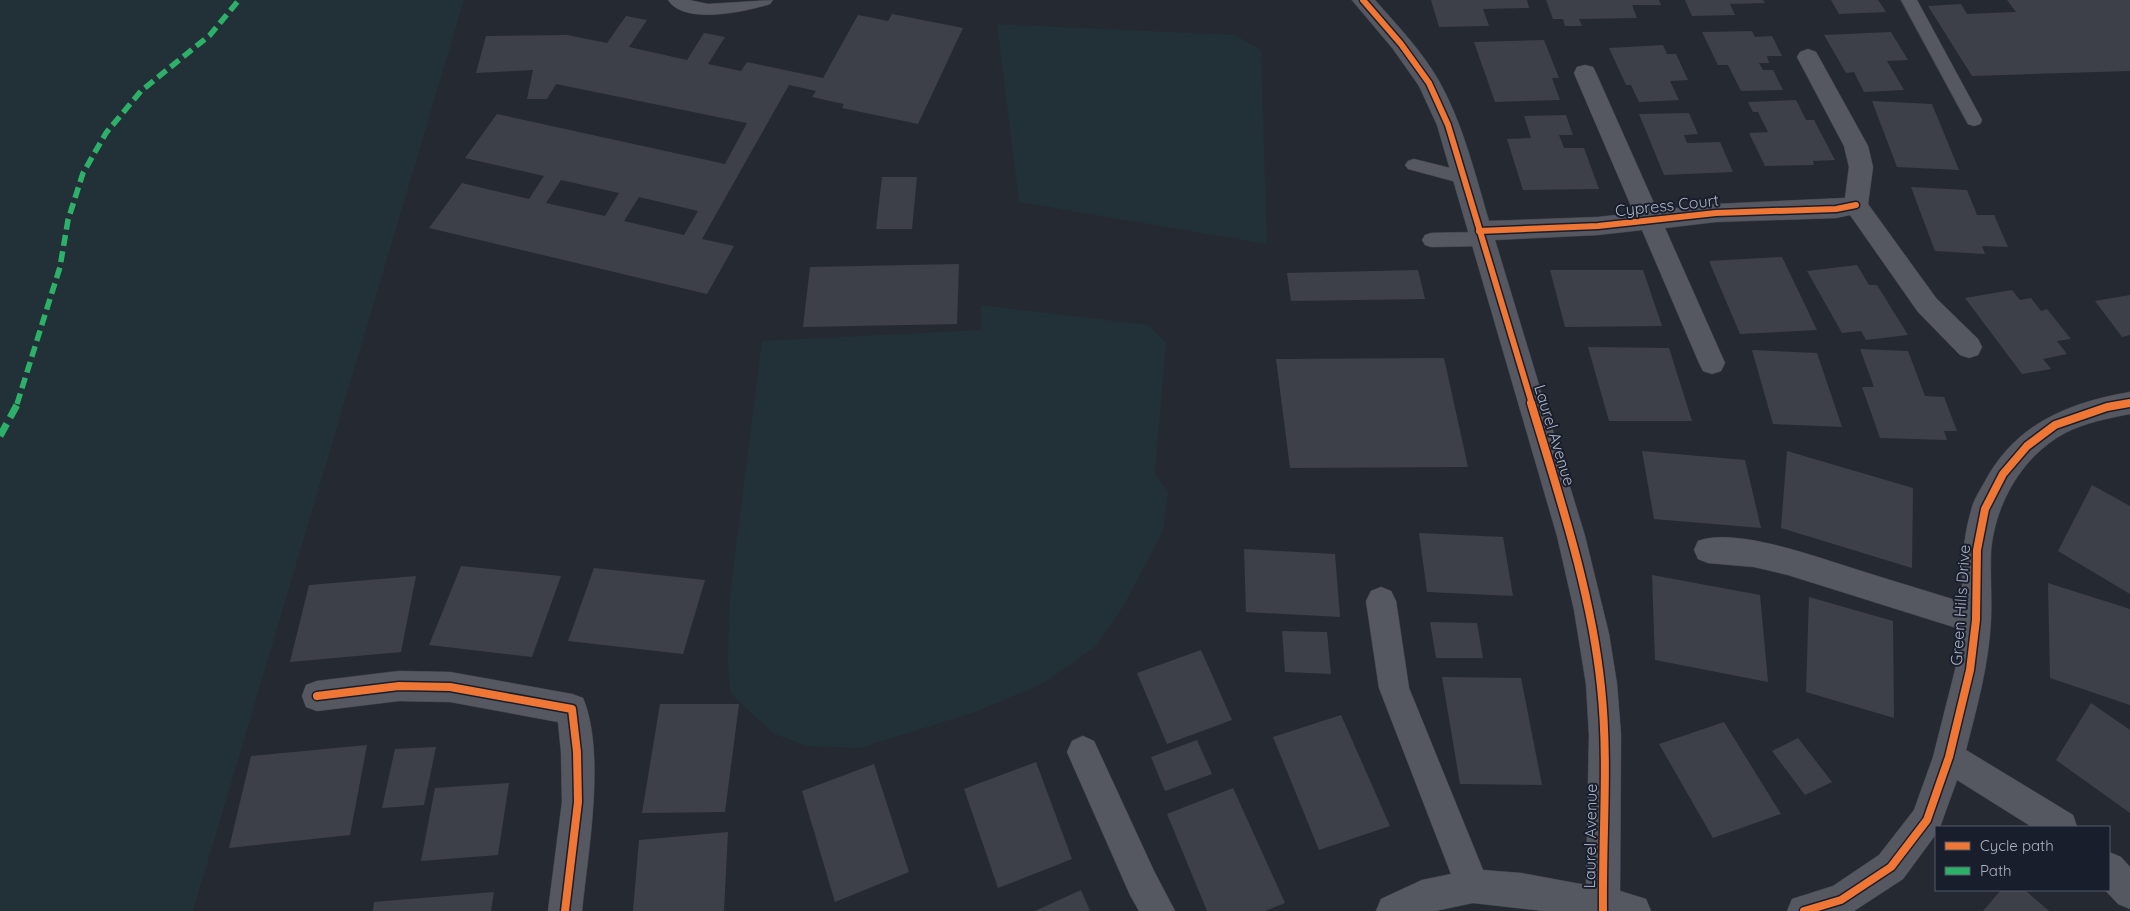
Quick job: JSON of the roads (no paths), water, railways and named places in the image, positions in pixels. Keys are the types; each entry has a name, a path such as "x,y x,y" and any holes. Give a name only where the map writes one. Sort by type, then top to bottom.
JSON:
{"street":[{"name":"Laurel Avenue","path":"1362,0 1401,44 1429,83 1448,125 1571,536 1587,598 1599,666 1604,734 1603,908"},
{"path":"1808,57 1856,146 1861,167 1856,205 1927,305 1969,347"},
{"path":"1585,73 1712,363"},
{"name":"Cypress Court","path":"1481,235 1598,226 1716,213 1836,209 1856,205"},
{"name":"Green Hills Drive","path":"1804,911 1841,900 1891,867 1927,820 1949,757 1970,670 1976,620 1978,542 1984,509 2003,474 2027,446 2055,425 2107,407 2130,403"},
{"path":"1708,550 1754,554 1788,562 1976,620"},
{"path":"1381,601 1394,688 1411,736 1473,886"},
{"path":"317,696 399,686 450,687 572,708 577,752 578,802 565,911"},
{"path":"1083,752 1142,884 1158,911"},
{"path":"1949,757 2059,826"},
{"path":"2110,870 2130,892"},
{"path":"1393,911 1422,897 1473,886 1521,890 1603,908 1634,911"}],"lane":[{"path":"676,0 695,7 722,9 751,5 765,0"},
{"path":"1909,0 1974,120"},
{"path":"1414,166 1464,178"},
{"path":"1431,240 1481,235"}]}
